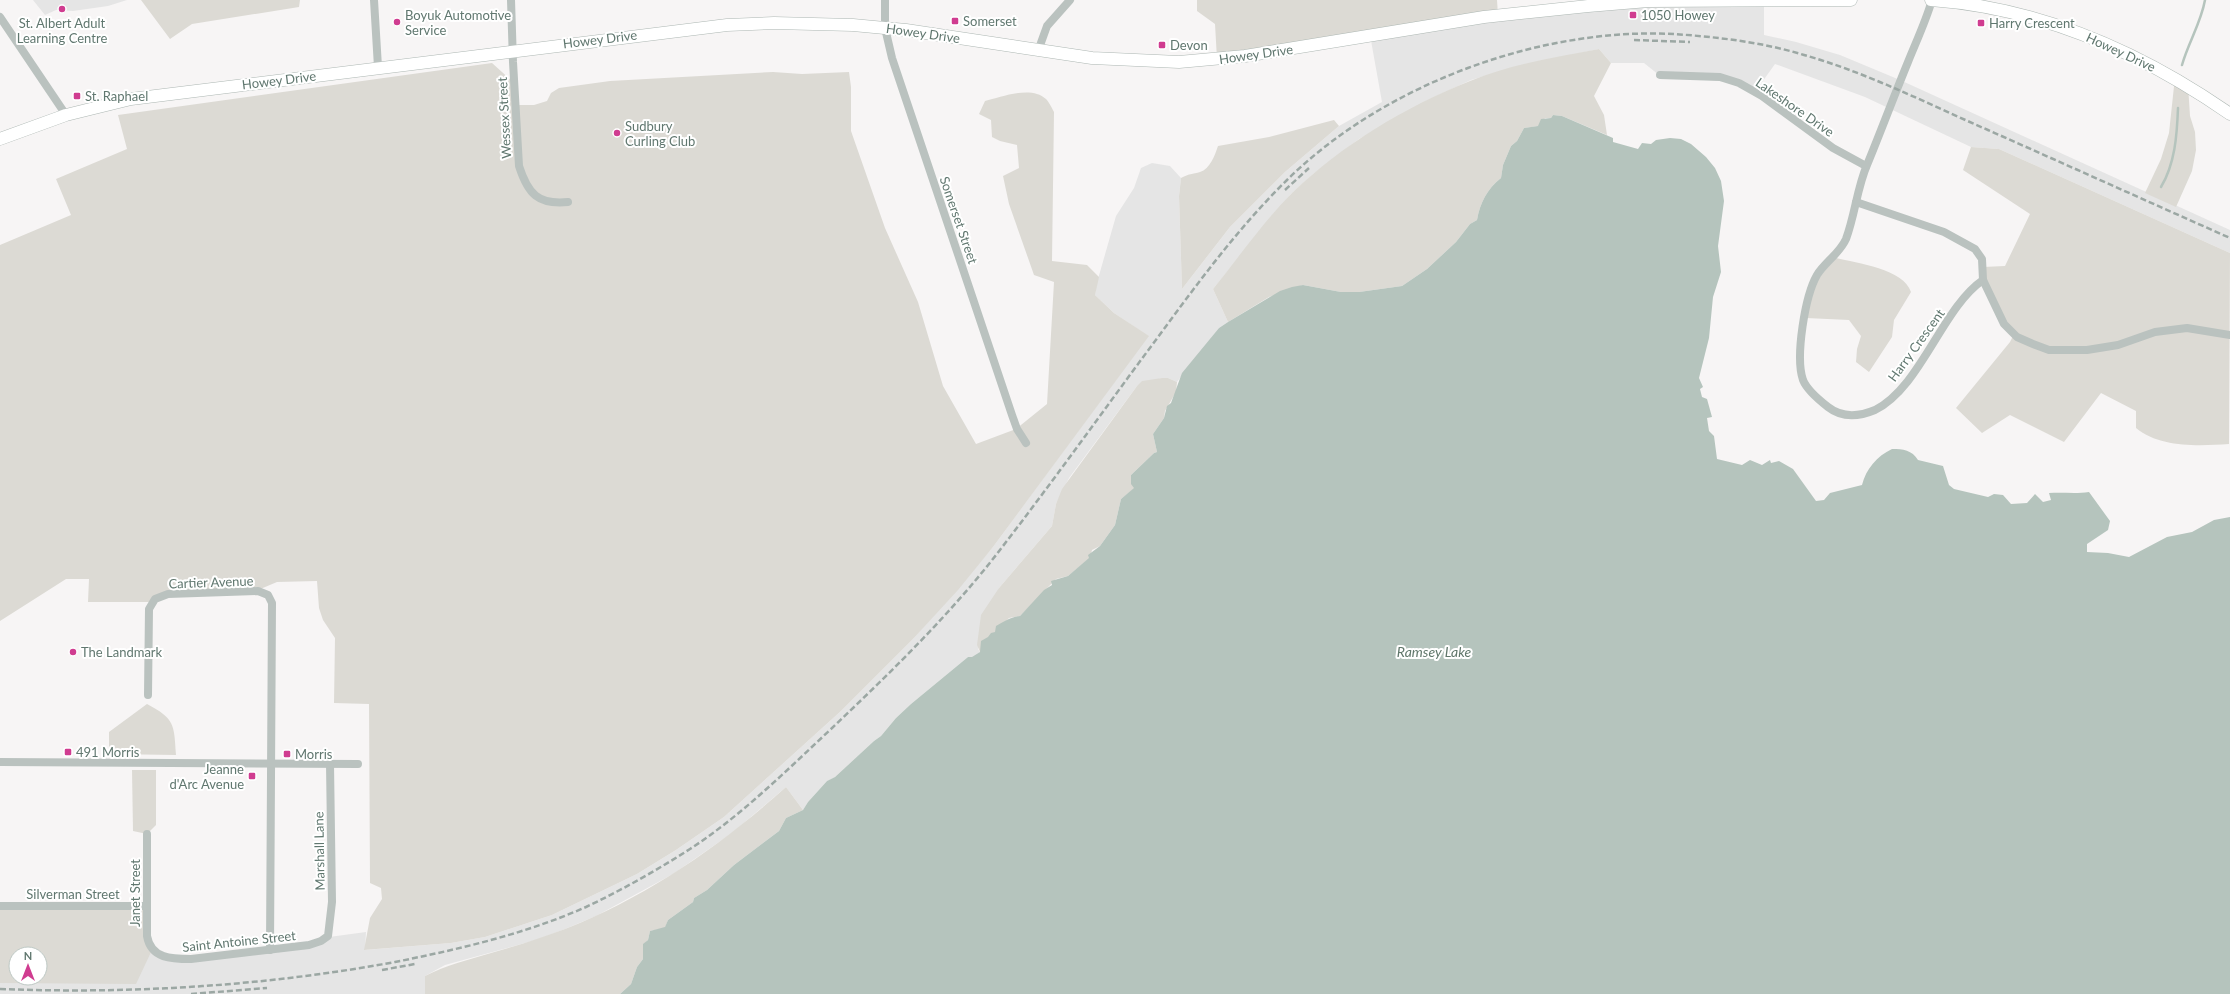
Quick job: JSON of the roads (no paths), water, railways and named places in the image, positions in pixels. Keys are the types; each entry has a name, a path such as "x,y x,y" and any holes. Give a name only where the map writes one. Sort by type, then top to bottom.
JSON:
{"main road":[{"name":"Howey Drive","path":"0,139 66,115 130,99 700,27 743,24 823,23 885,28 1038,51 1114,60 1198,61 1245,56 1484,17 1588,6 1648,1 1851,0"},
{"name":"Howey Drive","path":"1932,0 2002,10 2093,38 2164,71 2230,114"}],"street":[{"path":"374,0 378,67"},
{"name":"Wessex Street","path":"511,0 519,166 524,180 540,199 551,203 568,202"},
{"name":"Somerset Street","path":"885,0 885,28 892,58 1014,422 1026,443"},
{"path":"1038,51 1047,26 1070,0"},
{"name":"Harry Crescent","path":"1932,0 1866,166 1846,239 1838,252 1823,266 1813,282 1804,318 1800,361 1803,380 1819,400 1830,409 1841,414 1852,416 1876,409 1887,402 1911,375 1974,286 1983,280"},
{"path":"0,17 66,115"},
{"name":"Lakeshore Drive","path":"1660,75 1720,77 1739,83 1762,96 1833,148 1866,166"},
{"path":"1856,202 1944,232 1968,245 1979,253 1982,259 1983,280 2004,324 2017,336 2049,350 2087,350 2118,345 2155,332 2179,328 2201,329 2230,335"},
{"name":"Cartier Avenue","path":"148,695 149,609 155,599 168,594 258,591 268,595 272,603 270,765"},
{"path":"0,762 270,765 358,764"},
{"name":"Marshall Lane","path":"328,936 332,902 330,764"},
{"path":"270,765 270,950"},
{"name":"Janet Street","path":"147,834 147,936 153,950"},
{"name":"Silverman Street","path":"0,906 146,906"},
{"name":"Saint Antoine Street","path":"153,950 160,956 176,959 309,945 322,941 328,936"}],"water":[{"name":"Ramsey Lake","path":"1553,115 1562,116 1613,138 1613,142 1638,149 1642,143 1651,144 1656,140 1670,138 1681,139 1691,144 1706,157 1715,168 1721,181 1724,201 1718,246 1721,272 1713,297 1709,338 1699,378 1703,387 1700,389 1702,397 1707,399 1712,417 1707,418 1709,431 1714,436 1717,459 1742,465 1750,460 1762,465 1770,460 1771,463 1779,461 1793,469 1816,501 1824,500 1830,493 1862,485 1869,468 1877,459 1892,449 1900,449 1910,452 1918,460 1943,466 1949,485 1954,489 1988,497 1994,494 2003,495 2011,504 2027,503 2035,494 2043,502 2051,500 2049,493 2089,492 2110,521 2108,530 2087,544 2087,552 2108,553 2129,557 2167,537 2192,532 2214,520 2230,517 2230,994 620,994 631,984 637,967 643,959 643,944 648,940 650,931 665,927 668,920 693,902 694,898 707,890 734,865 779,831 786,818 803,810 808,802 827,781 835,777 881,736 896,718 911,704 968,657 972,657 980,652 981,641 988,637 991,633 995,632 996,626 1011,618 1020,616 1044,590 1052,585 1051,581 1068,576 1089,558 1088,555 1100,546 1115,525 1121,499 1134,488 1131,484 1131,475 1154,453 1157,452 1153,434 1164,418 1167,406 1171,403 1182,373 1219,328 1280,291 1292,287 1303,285 1341,292 1359,292 1402,286 1427,269 1456,242 1470,224 1477,220 1485,197 1496,182 1501,178 1503,165 1511,146 1517,141 1524,128 1538,126 1541,119 1551,118"}],"waterway":[{"path":"2182,65 2201,17 2205,0"},
{"path":"2161,187 2166,178 2172,159 2176,139 2178,108"}],"railway":[{"path":"0,989 99,990 198,986 297,977 395,962 492,940 563,917 626,887 690,849 728,822 797,761 899,663 963,595 1063,467 1206,273 1253,216 1287,180 1326,146 1369,116 1416,90 1466,69 1518,52 1570,40 1623,34 1690,35 1739,41 1788,50 1828,62 1875,80 2230,238"},
{"path":"1634,40 1690,42"},
{"path":"1285,190 1309,168"},
{"path":"382,970 415,964"},
{"path":"191,994 267,988"}],"place":[{"name":"St. Albert Adult Learning Centre","path":"62,9"},
{"name":"1050 Howey","path":"1633,15"},
{"name":"Somerset","path":"955,21"},
{"name":"Boyuk Automotive Service","path":"397,22"},
{"name":"Harry Crescent","path":"1981,23"},
{"name":"Devon","path":"1162,45"},
{"name":"St. Raphael","path":"77,96"},
{"name":"Sudbury Curling Club","path":"617,133"},
{"name":"The Landmark","path":"73,652"},
{"name":"491 Morris","path":"68,752"},
{"name":"Morris","path":"287,754"},
{"name":"Jeanne d'Arc Avenue","path":"252,776"}]}
